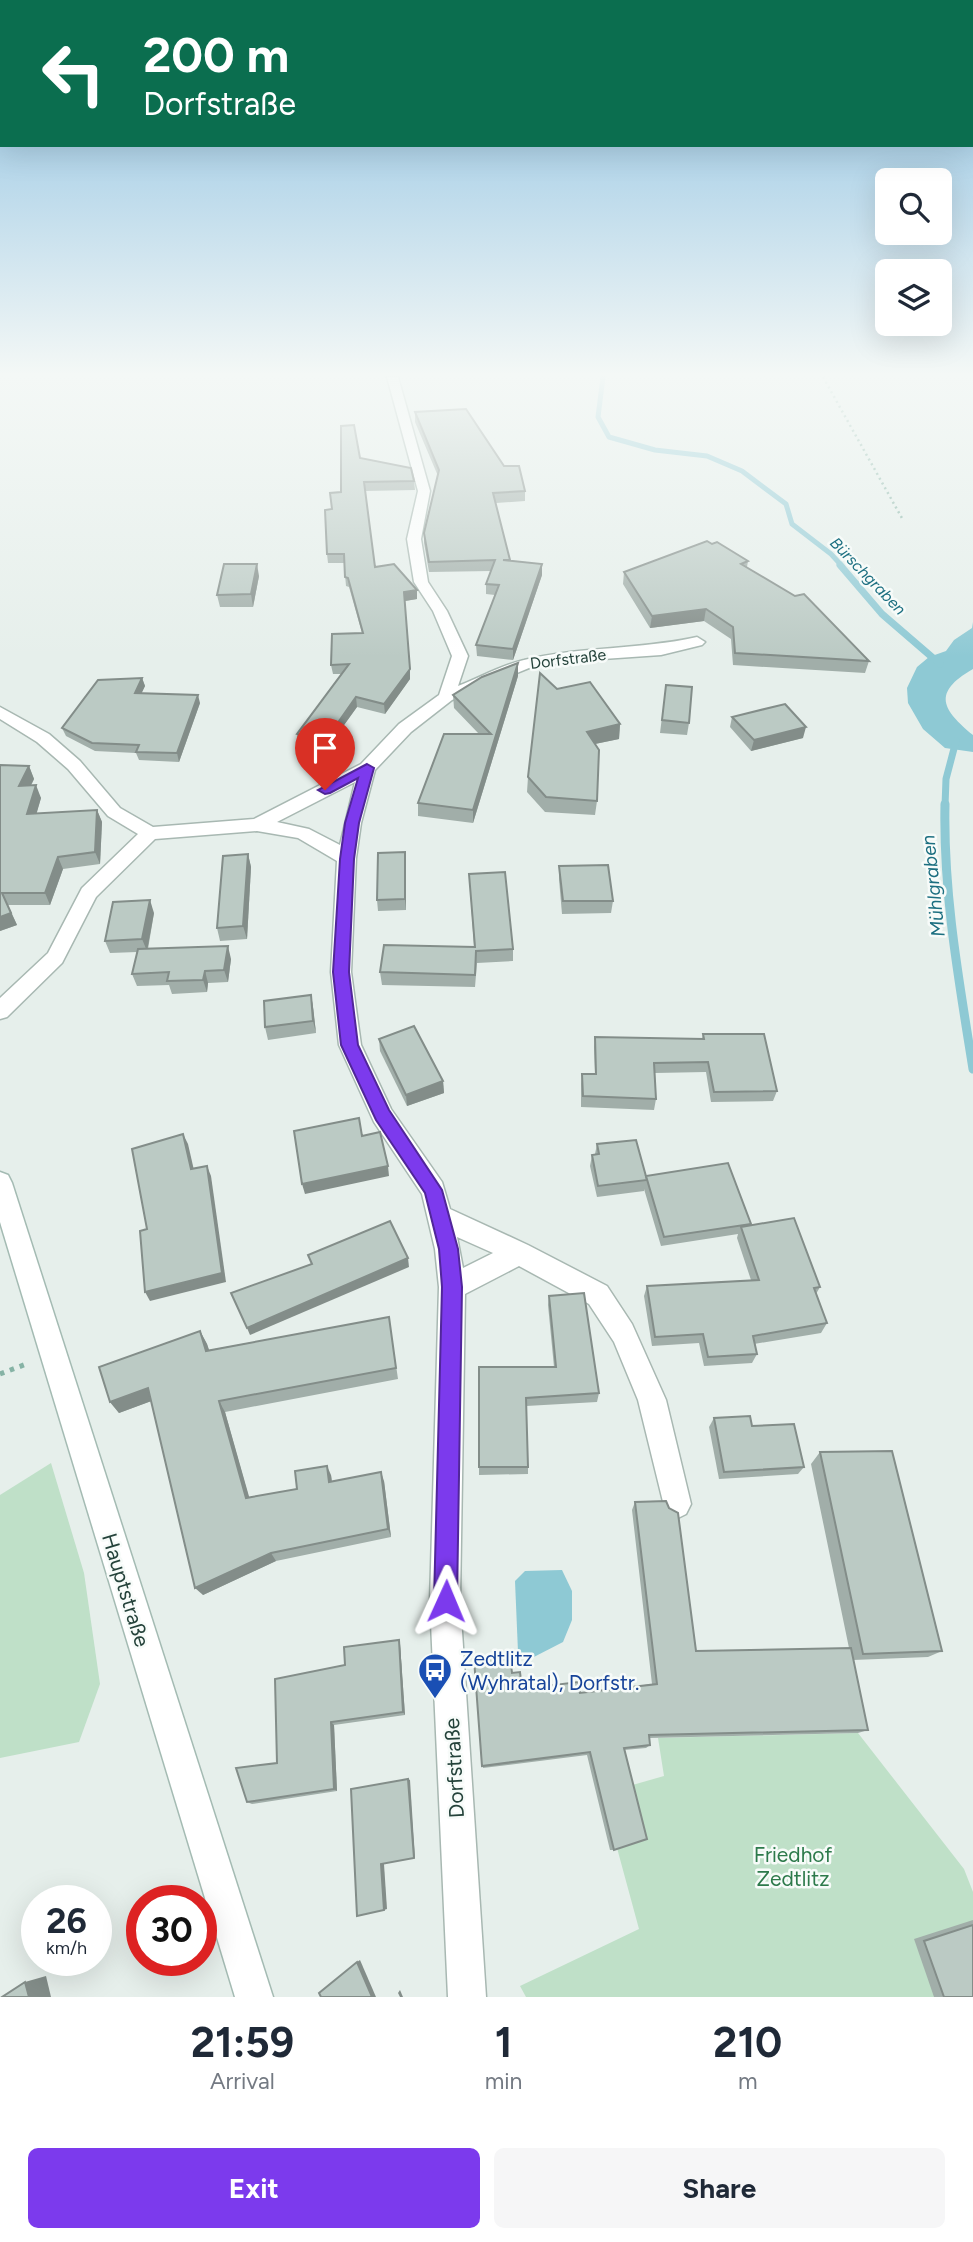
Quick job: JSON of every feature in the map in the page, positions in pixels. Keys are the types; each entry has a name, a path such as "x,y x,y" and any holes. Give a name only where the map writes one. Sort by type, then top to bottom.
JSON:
{"street":[{"path":"418,470 424,491 414,539 421,582 440,611 460,656 446,697"},
{"name":"Dorfstraße","path":"257,825 367,768 405,728 446,697 525,664 574,656 661,650 696,642"},
{"path":"0,712 43,738 74,765 114,812 150,833 89,893 55,957 0,1011"},
{"name":"Dorfstraße","path":"367,768 352,823 347,859 341,972 350,1045 382,1115 433,1190 449,1249 452,1287 446,1601 467,1997"},
{"name":"Dorfstraße","path":"150,833 257,825 303,833 347,859"},
{"name":"Hauptstraße","path":"0,1183 254,1997"},
{"path":"441,1217 519,1253 598,1295 622,1333 652,1399 676,1504"},
{"path":"452,1287 519,1253"}],"path":[{"path":"875,470 903,520"}],"green space":[{"path":"51,1463 84,1573 100,1684 79,1742 0,1758 0,1495"},
{"name":"Friedhof Zedtlitz","path":"858,1733 964,1869 973,1892 973,1997 526,1997 520,1986 639,1929 617,1848 629,1786 664,1776 658,1738"}],"water":[{"path":"973,622 973,669 951,686 946,702 954,718 973,735 973,752 945,748 923,729 908,703 907,688 917,667 929,657 946,651 954,640 972,628"},
{"path":"562,1570 572,1591 572,1620 563,1642 530,1659 518,1652 515,1581 525,1571"}],"building":[{"path":"341,470 412,470 414,481 364,482 375,567 394,564 417,590 404,592 410,669 384,704 356,697 325,741 297,734 349,664 331,665 332,634 363,633 348,578 345,577 344,554 327,554 325,510 332,509 330,493 341,492"},
{"path":"439,470 520,470 525,491 493,493 510,560 503,560 542,564 513,649 476,645 499,585 486,584 495,560 429,562 424,533"},
{"path":"707,541 712,544 717,542 748,561 741,564 795,596 804,594 869,661 735,653 733,627 706,609 652,616 624,572"},
{"path":"224,564 257,564 251,594 217,595"},
{"path":"518,663 473,810 418,803 444,734 491,734 453,695 482,677"},
{"path":"540,673 557,689 590,682 620,724 587,732 599,750 597,801 546,797 528,777"},
{"path":"142,678 135,693 198,695 177,753 136,752 139,745 92,743 62,728 98,680"},
{"path":"666,685 692,687 689,723 662,720"},
{"path":"785,704 806,727 754,740 732,717"},
{"path":"0,765 29,766 19,786 36,785 27,814 97,810 95,852 58,857 45,893 2,893 11,913 0,917"},
{"path":"405,852 405,899 377,900 378,853"},
{"path":"248,854 243,926 217,928 223,856"},
{"path":"608,865 613,901 563,901 559,866"},
{"path":"505,872 513,949 476,951 475,975 380,972 384,945 475,947 469,874"},
{"path":"150,900 142,939 105,941 113,902"},
{"path":"228,946 224,970 205,971 203,980 167,981 169,972 132,974 138,949"},
{"path":"311,995 313,1021 265,1027 264,1001"},
{"path":"414,1026 443,1081 406,1095 379,1039"},
{"path":"703,1034 764,1034 777,1091 714,1092 708,1062 654,1063 656,1099 583,1096 582,1074 596,1074 595,1037 704,1039"},
{"path":"359,1118 362,1136 380,1132 388,1166 302,1184 294,1131"},
{"path":"183,1134 191,1169 207,1166 222,1273 145,1292 140,1231 147,1229 132,1149"},
{"path":"636,1140 647,1180 598,1186 592,1155 599,1154 597,1144"},
{"path":"728,1163 751,1224 664,1237 646,1176"},
{"path":"794,1218 820,1287 814,1288 827,1323 753,1336 757,1354 708,1357 703,1334 655,1337 647,1286 759,1280 741,1227"},
{"path":"390,1221 408,1258 247,1328 231,1293 312,1264 308,1255"},
{"path":"584,1293 599,1393 526,1398 528,1467 479,1467 479,1367 556,1367 549,1296"},
{"path":"389,1317 396,1368 219,1401 246,1498 297,1489 295,1471 327,1466 329,1482 381,1472 388,1529 271,1553 195,1588 148,1388 110,1402 99,1367 200,1331 206,1351"},
{"path":"750,1416 752,1426 794,1424 804,1467 724,1472 714,1418"},
{"path":"892,1451 942,1651 863,1654 820,1452"},
{"path":"666,1501 669,1508 678,1513 696,1651 851,1648 868,1730 649,1735 650,1745 624,1748 647,1839 614,1850 590,1752 482,1766 474,1659 510,1655 512,1673 520,1672 522,1689 578,1682 580,1693 657,1684 635,1502"},
{"path":"399,1640 403,1712 331,1722 334,1789 247,1802 236,1768 277,1763 275,1679 345,1665 344,1647"},
{"path":"408,1779 414,1858 381,1864 384,1910 357,1916 351,1789"},
{"path":"973,1925 973,1997 944,1997 924,1941"},
{"path":"357,1962 372,1997 321,1997 319,1993"},
{"path":"25,1982 29,1997 2,1997"}],"waterway":[{"name":"Bürschgraben","path":"740,470 786,504 792,524 831,554 842,566"},
{"name":"Bürschgraben","path":"840,565 882,614 940,664"},
{"name":"Mühlgraben","path":"945,806 946,779 956,741"},
{"name":"Mühlgraben","path":"945,806 949,904 973,1069"}],"place":[{"name":"Zedtlitz (Wyhratal), Dorfstr.","path":"435,1700"}],"route":[{"path":"325,790 367,768 352,823 347,859 341,972 350,1045 382,1115 433,1190 449,1249 452,1287 446,1601"}]}
